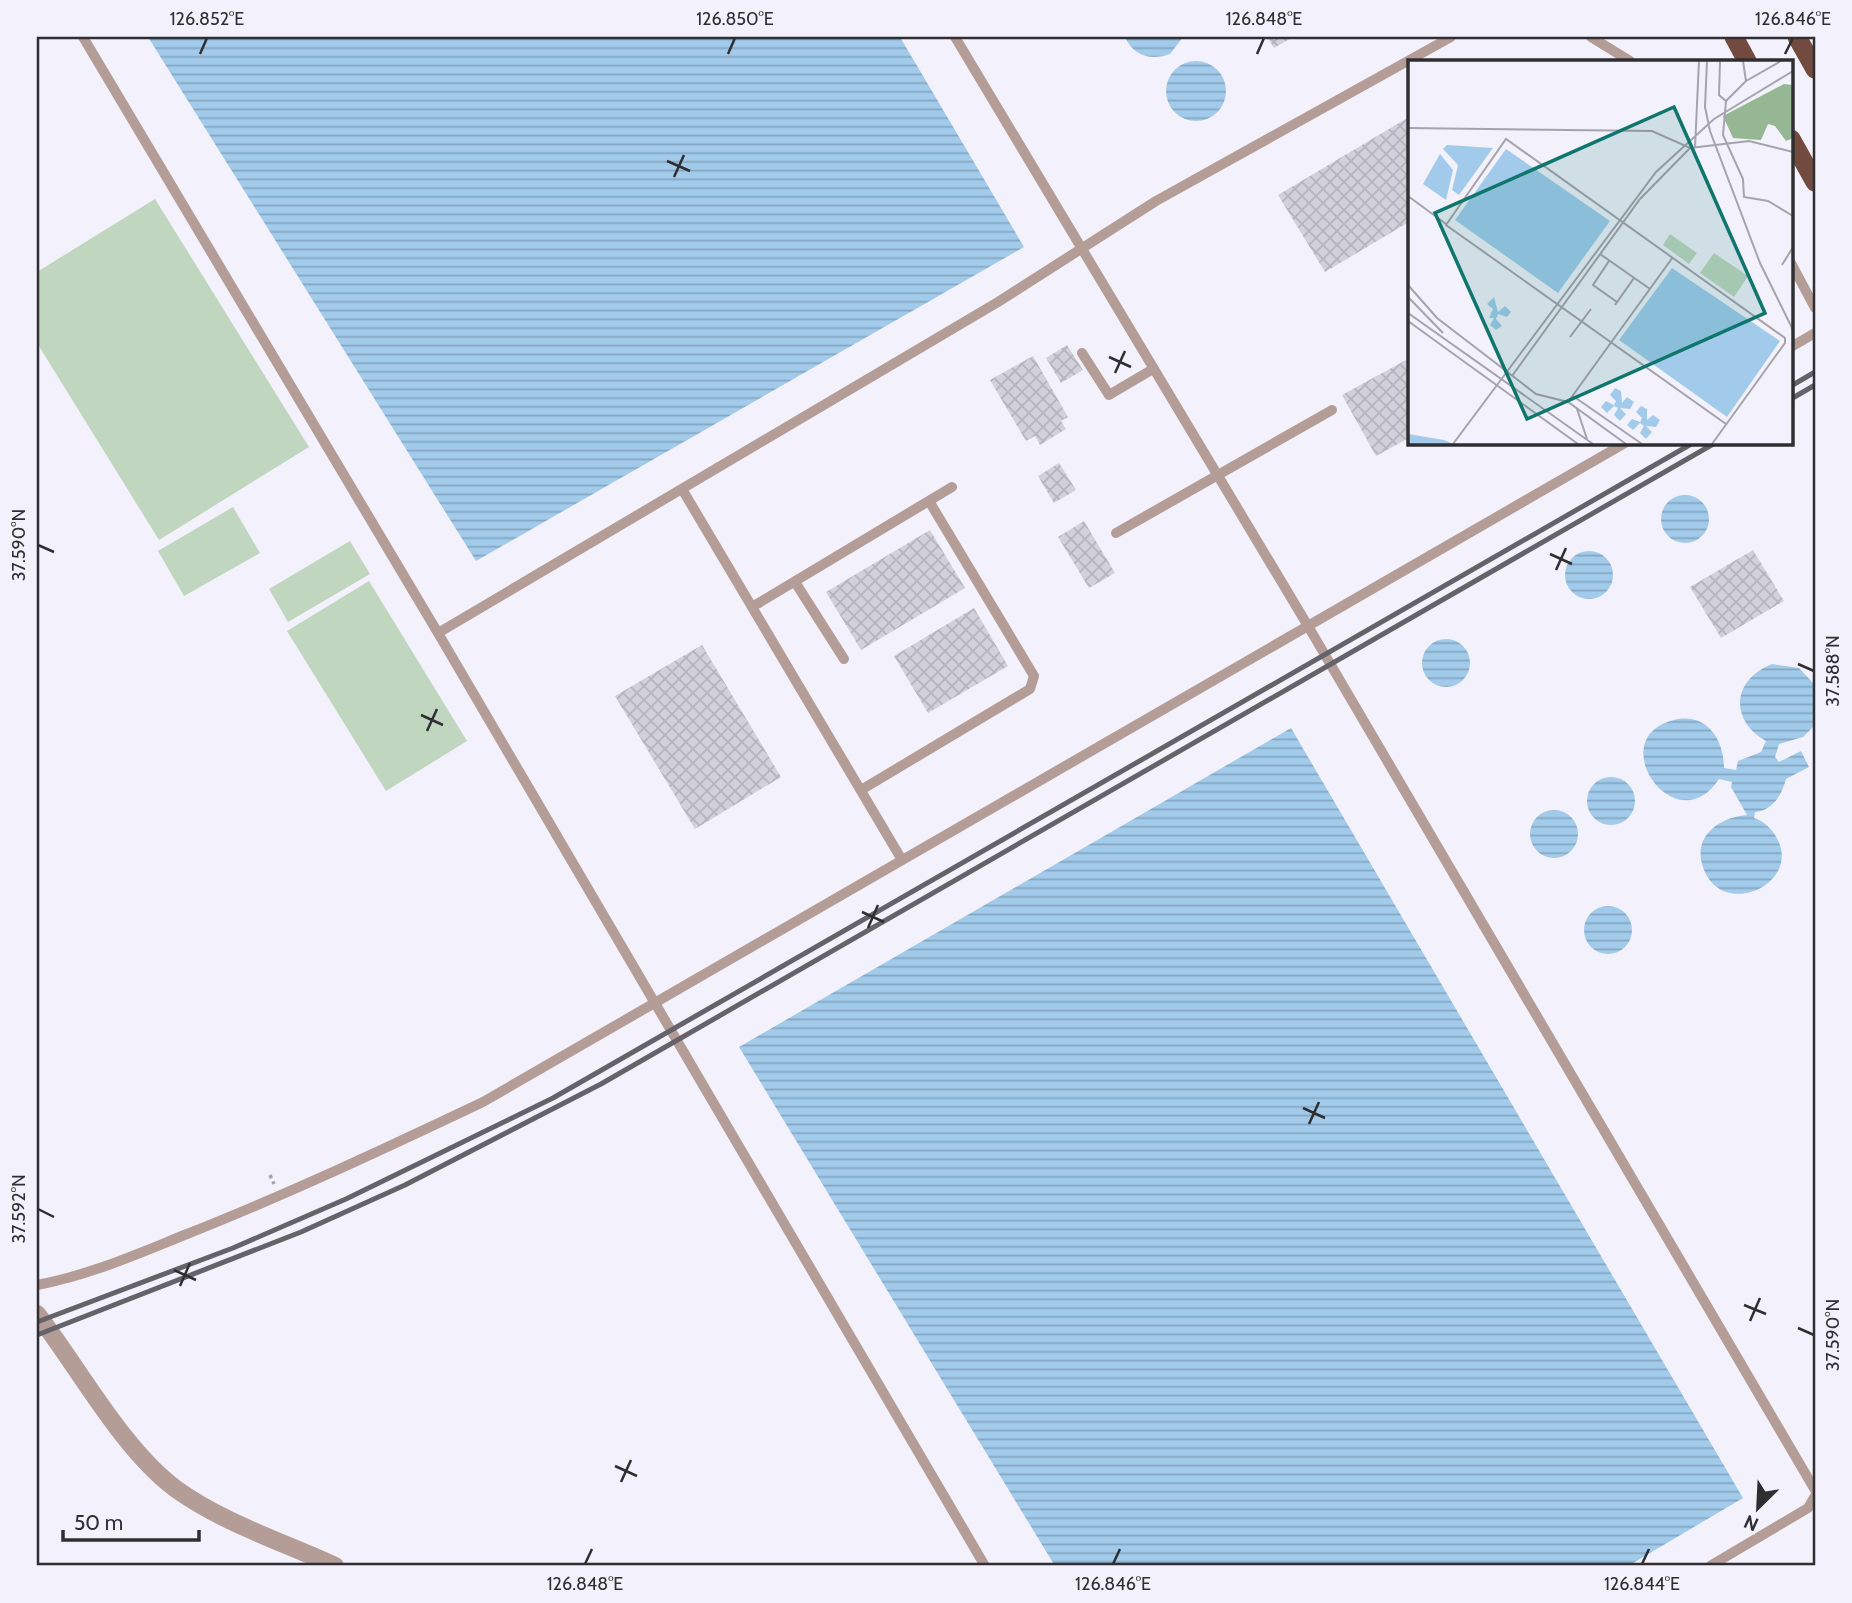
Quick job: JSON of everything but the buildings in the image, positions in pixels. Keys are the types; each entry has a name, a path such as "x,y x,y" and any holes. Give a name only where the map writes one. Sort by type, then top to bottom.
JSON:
{"highway":[{"path":"1734,37 1746,60"},
{"path":"1797,37 1815,69"},
{"path":"1792,141 1815,182"}],"street":[{"path":"37,1314 124,1435 175,1488 209,1508 335,1566"}],"lane":[{"path":"83,37 438,633 985,1566"},
{"path":"955,37 1080,250 1308,626 1815,1497 1808,1508 1710,1566"},
{"path":"1410,60 1451,37"},
{"path":"1591,37 1628,60"},
{"path":"438,633 998,302 1156,201 1408,61"},
{"path":"1792,265 1815,308"},
{"path":"1792,346 1815,333"},
{"path":"1082,353 1109,396 1153,369"},
{"path":"1116,533 1332,410"},
{"path":"37,1285 81,1276 347,1167 483,1102 1623,444"},
{"path":"752,607 952,487"},
{"path":"682,489 902,860"},
{"path":"861,790 1030,689 1034,683 1034,676 929,501"},
{"path":"795,582 844,659"}],"green space":[{"path":"155,199 309,447 159,540 37,343 37,272"},
{"path":"233,507 260,553 184,596 158,551"},
{"path":"350,541 370,574 288,622 269,589"},
{"path":"369,581 467,741 386,791 287,631"}],"water":[{"path":"148,37 900,37 1024,247 476,561"},
{"path":"1125,37 1183,37 1170,54 1150,57 1133,49"},
{"path":"1190,61 1202,61 1221,74 1226,91 1224,103 1213,116 1202,121 1190,121 1171,108 1166,97 1166,85 1179,66"},
{"path":"1685,495 1702,502 1709,519 1702,536 1685,543 1668,536 1661,519 1668,502"},
{"path":"1589,551 1606,558 1613,575 1606,592 1589,599 1572,592 1565,575 1572,558"},
{"path":"1446,639 1463,646 1470,663 1463,680 1446,687 1429,680 1422,663 1429,646"},
{"path":"1772,664 1799,668 1815,685 1813,727 1803,737 1779,744 1775,757 1779,762 1801,751 1809,767 1786,779 1772,805 1755,812 1754,818 1771,829 1782,852 1779,868 1771,881 1757,890 1742,894 1726,892 1713,883 1703,867 1701,846 1705,837 1718,824 1747,815 1731,787 1732,782 1719,779 1702,796 1684,800 1667,794 1653,781 1645,764 1644,746 1653,730 1674,720 1696,720 1711,730 1717,738 1724,768 1736,770 1738,761 1761,752 1766,741 1754,732 1741,712 1743,690 1759,671"},
{"path":"1291,728 1743,1498 1628,1566 1055,1566 739,1047"},
{"path":"1611,777 1628,784 1635,801 1628,818 1611,825 1594,818 1587,801 1594,784"},
{"path":"1554,810 1571,817 1578,834 1571,851 1554,858 1537,851 1530,834 1537,817"},
{"path":"1608,906 1625,913 1632,930 1625,947 1608,954 1591,947 1584,930 1591,913"}],"railway":[{"path":"1792,385 1815,372"},
{"path":"1792,398 1815,385"},
{"path":"37,1322 233,1248 346,1199 553,1098 1691,444"},
{"path":"37,1335 301,1232 405,1185 601,1084 1713,444"}]}
